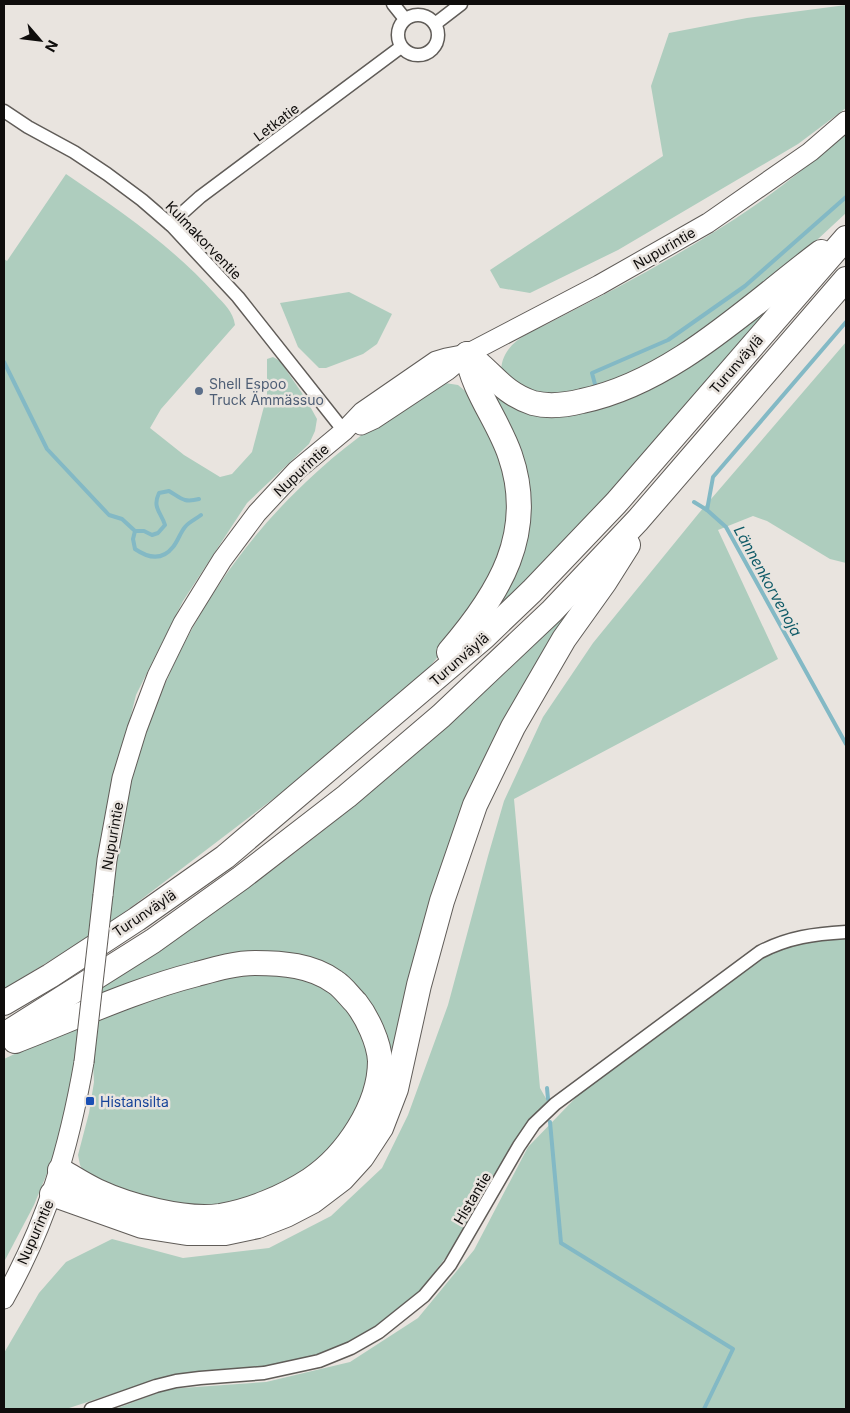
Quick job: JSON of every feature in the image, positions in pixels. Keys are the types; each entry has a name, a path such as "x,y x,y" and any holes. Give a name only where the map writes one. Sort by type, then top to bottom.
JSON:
{"highway":[{"path":"468,354 500,385 516,396 535,403 556,405 593,399 642,379 682,356 733,322 784,279 846,232"},
{"name":"Turunväylä","path":"4,1003 50,976 138,919 225,857 484,638 616,503 846,238"},
{"name":"Turunväylä","path":"4,1035 153,941 241,878 347,796 441,716 545,618 657,499 846,279"},
{"path":"422,691 436,667 464,635 487,603 503,573 515,543 519,518 518,490 510,455 473,378 468,354"},
{"path":"52,1194 142,1226 187,1233 225,1233 258,1226 286,1215 313,1201 342,1179 362,1157 381,1128 396,1089 419,985 439,910 475,806 513,727 564,639 604,583 657,499"},
{"path":"4,1045 176,979 220,968 252,963 282,963 304,967 323,974 337,983 350,996 363,1012 373,1033 380,1059 378,1083 368,1111 355,1134 336,1157 310,1180 275,1199 246,1210 218,1216 183,1215 143,1207 98,1191 60,1170"}],"main road":[{"name":"Nupurintie","path":"4,1299 35,1238 60,1170 84,1062 107,860 122,778 137,729 157,676 183,623 222,560 257,514 297,470 344,431 362,412 415,375 441,360 468,354 607,280 708,223 810,152 846,121"}],"street":[{"path":"393,4 405,19"},
{"path":"434,24 460,4"},
{"path":"418,15 424,16 434,24 437,30 436,43 428,53 415,55 401,47 397,37 398,31 405,19 418,15"},
{"name":"Letkatie","path":"170,224 200,198 401,47"},
{"name":"Kulmakorventie","path":"4,111 28,128 74,152 107,174 170,224 238,297 344,431"},
{"name":"Histantie","path":"91,1409 156,1386 176,1381 264,1374 319,1362 351,1348 379,1332 424,1296 450,1264 534,1124 554,1104 760,952 793,938 812,934 846,932"}],"green space":[{"path":"846,5 846,108 798,144 618,250 530,293 500,288 490,270 663,156 651,86 669,33 747,18"},
{"path":"846,133 846,213 776,278 732,315 638,374 579,397 531,394 501,370 507,352 519,339 655,267 705,238 766,198"},
{"path":"66,174 163,244 225,305 234,320 235,325 161,409 150,428 184,455 220,477 232,474 252,452 267,395 267,359 273,357 280,361 317,419 315,431 309,444 247,503 183,601 136,695 111,796 90,936 4,989 4,259 7,261"},
{"path":"786,291 602,503 492,615 525,534 478,374 567,410"},
{"path":"349,292 392,314 377,344 363,354 326,368 319,368 298,347 280,303"},
{"path":"846,342 846,563 830,559 767,521 753,516 718,530 778,659 514,799 540,1088 548,1102 528,1123 450,1252 420,1291 376,1326 343,1346 315,1357 267,1366 167,1376 66,1409 4,1409 4,1353 39,1293 66,1262 112,1239 183,1258 269,1248 331,1216 382,1168 408,1115 448,1005 504,801 543,717 593,643 699,513"},
{"path":"445,383 458,385 470,395 510,472 508,543 464,625 418,681 323,761 109,924 122,822 138,759 154,712 173,667 195,624 221,582 250,543 283,505 319,470 388,416 431,387"},
{"path":"593,585 594,587 530,685 480,783 436,899 395,1077 376,1126 355,1156 342,1170 320,1188 295,1204 271,1216 221,1227 195,1227 143,1219 93,1203 72,1194 71,1190 77,1188 149,1214 179,1220 219,1220 243,1216 288,1200 309,1187 345,1156 366,1128 380,1098 385,1077 384,1050 378,1029 363,1002 344,982 321,969 295,960 281,958 254,957 226,961 169,975 60,1015 220,908 335,821 467,707"},
{"path":"846,937 846,1409 115,1409 168,1389 266,1382 350,1362 418,1318 474,1250 528,1147 587,1086 769,953 813,940"},
{"path":"285,969 345,998 374,1061 357,1122 310,1174 238,1206 168,1206 86,1176 80,1165 78,1155 89,1113 94,1082 93,1063 99,1014 174,985"},
{"path":"80,1023 72,1087 50,1166 34,1205 4,1262 4,1059"}],"waterway":[{"path":"596,388 592,373 668,340 745,286 846,197"},
{"name":"Lännenkorvenoja","path":"846,322 713,477 707,510 726,527 846,744"},
{"path":"4,362 47,449 109,515 122,519 135,531 133,539 135,549 155,557 164,554 173,547 183,529 201,515"},
{"path":"135,531 144,531 152,535 158,533 165,525 156,502 159,493 169,491 186,500 199,499"},
{"path":"694,502 707,510"},
{"path":"547,1088 548,1099"},
{"path":"550,1122 561,1243 733,1349 704,1409"}],"place":[{"name":"Shell Espoo Truck Ämmässuo","path":"199,391"},
{"name":"Histansilta","path":"90,1101"}]}
